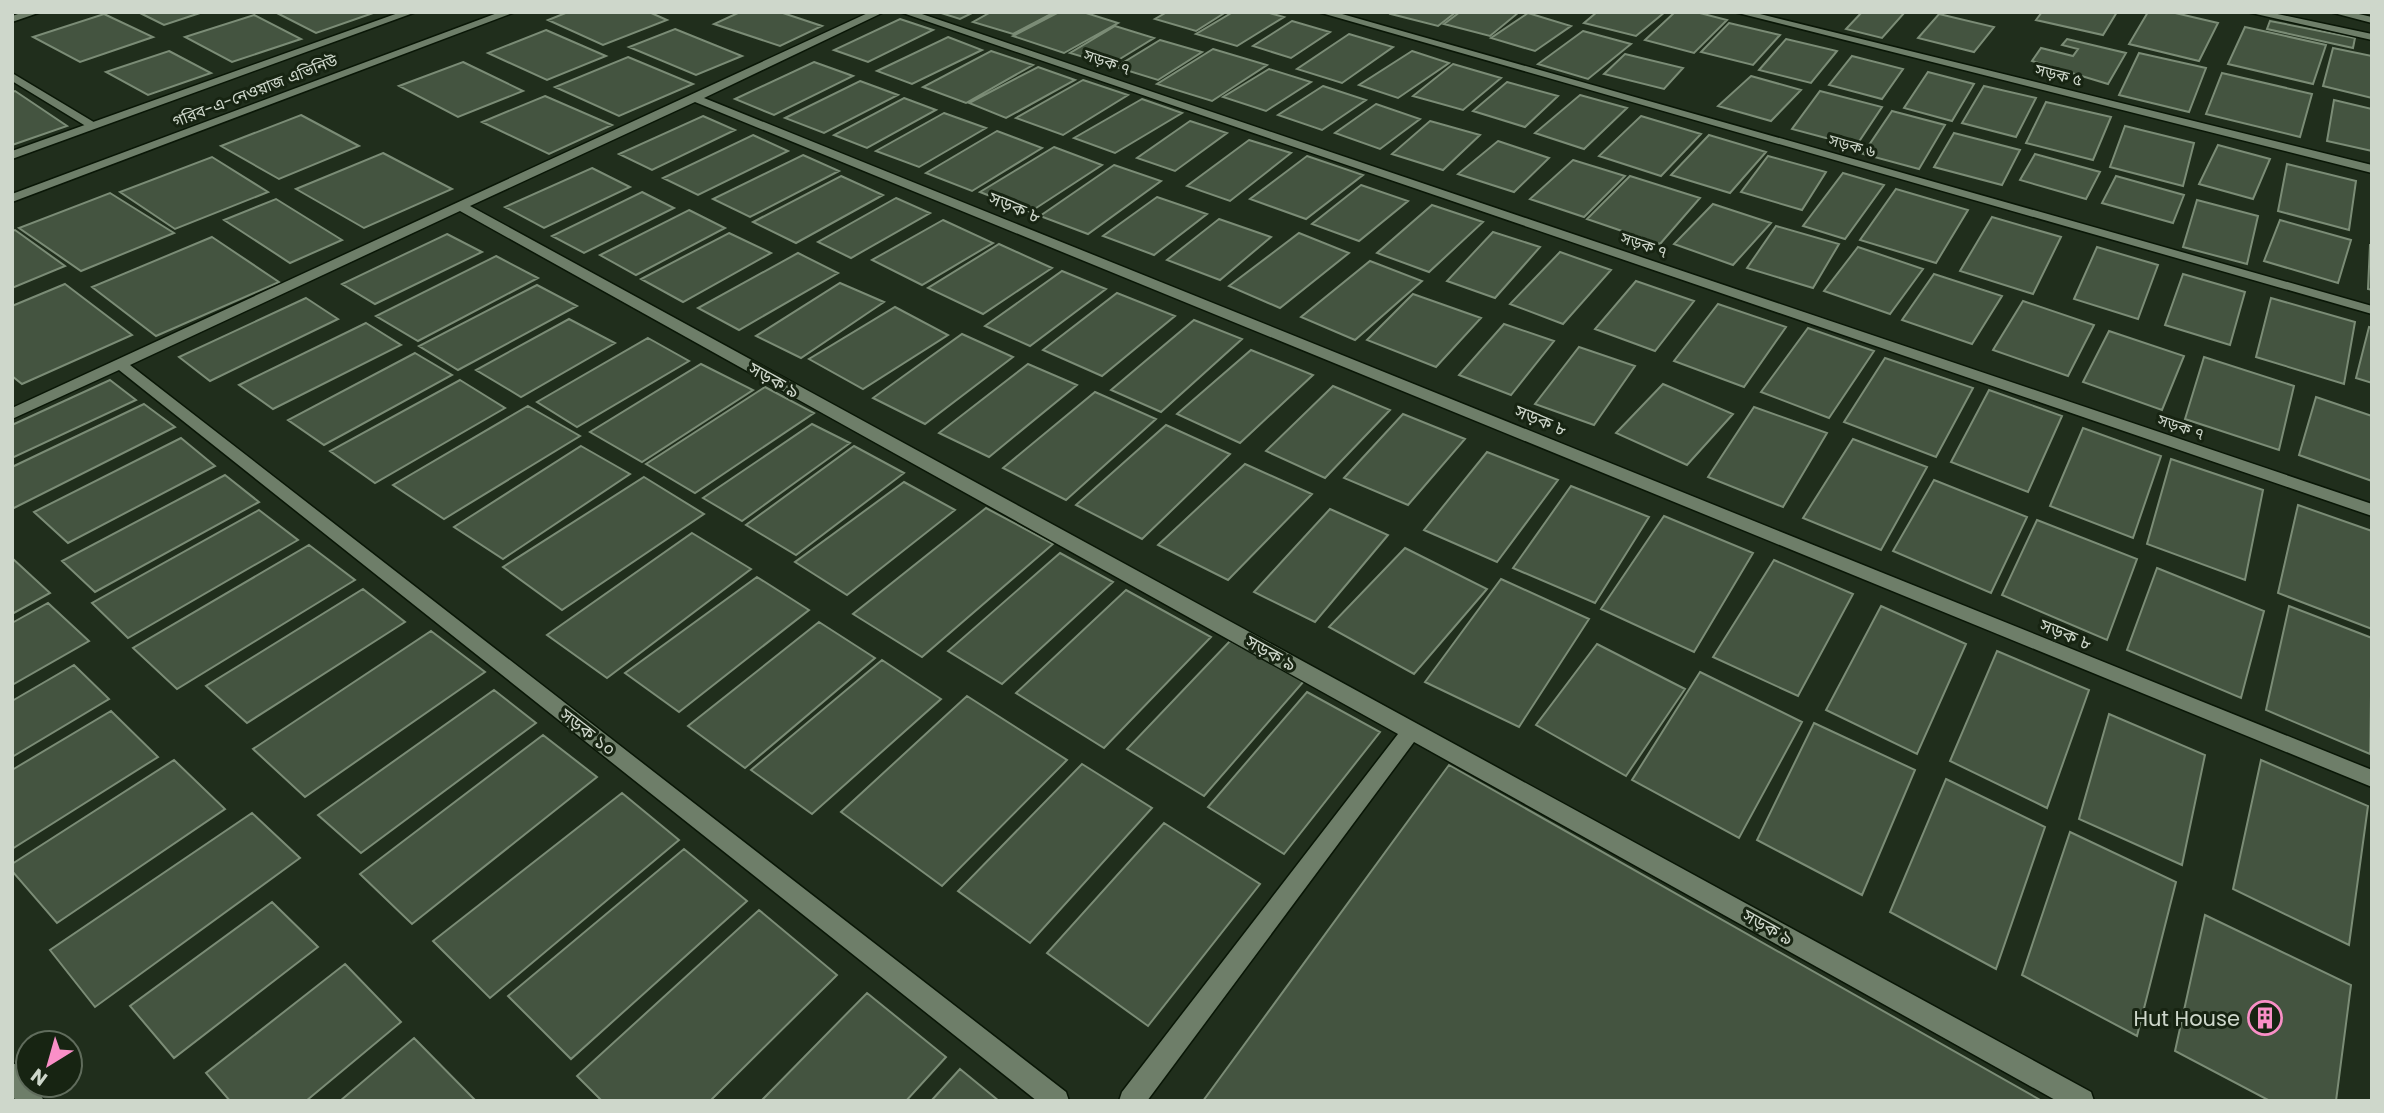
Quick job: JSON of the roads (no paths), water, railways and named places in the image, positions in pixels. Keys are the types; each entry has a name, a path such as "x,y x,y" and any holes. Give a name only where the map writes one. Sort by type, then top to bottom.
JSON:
{"street":[{"path":"12,19 36,12"},
{"name":"গরিব-এ-নেওয়াজ এভিনিউ","path":"12,155 411,12"},
{"name":"গরিব-এ-নেওয়াজ এভিনিউ","path":"12,198 510,12"},
{"path":"12,414 879,12"},
{"name":"সড়ক ৭","path":"905,12 2372,510"},
{"name":"সড়ক ৬","path":"1323,12 2372,310"},
{"name":"সড়ক ৫","path":"1739,12 2372,169"},
{"path":"2252,12 2372,37"},
{"path":"2335,12 2372,20"},
{"path":"12,76 93,126"},
{"name":"সড়ক ৮","path":"695,97 2372,779"},
{"name":"সড়ক ৯","path":"460,206 2082,1101"},
{"name":"সড়ক ১০","path":"120,364 1057,1101"},
{"path":"1131,1101 1412,731"},
{"path":"12,1075 32,1101"}],"place":[{"name":"Hut House","path":"2265,1018"}]}
